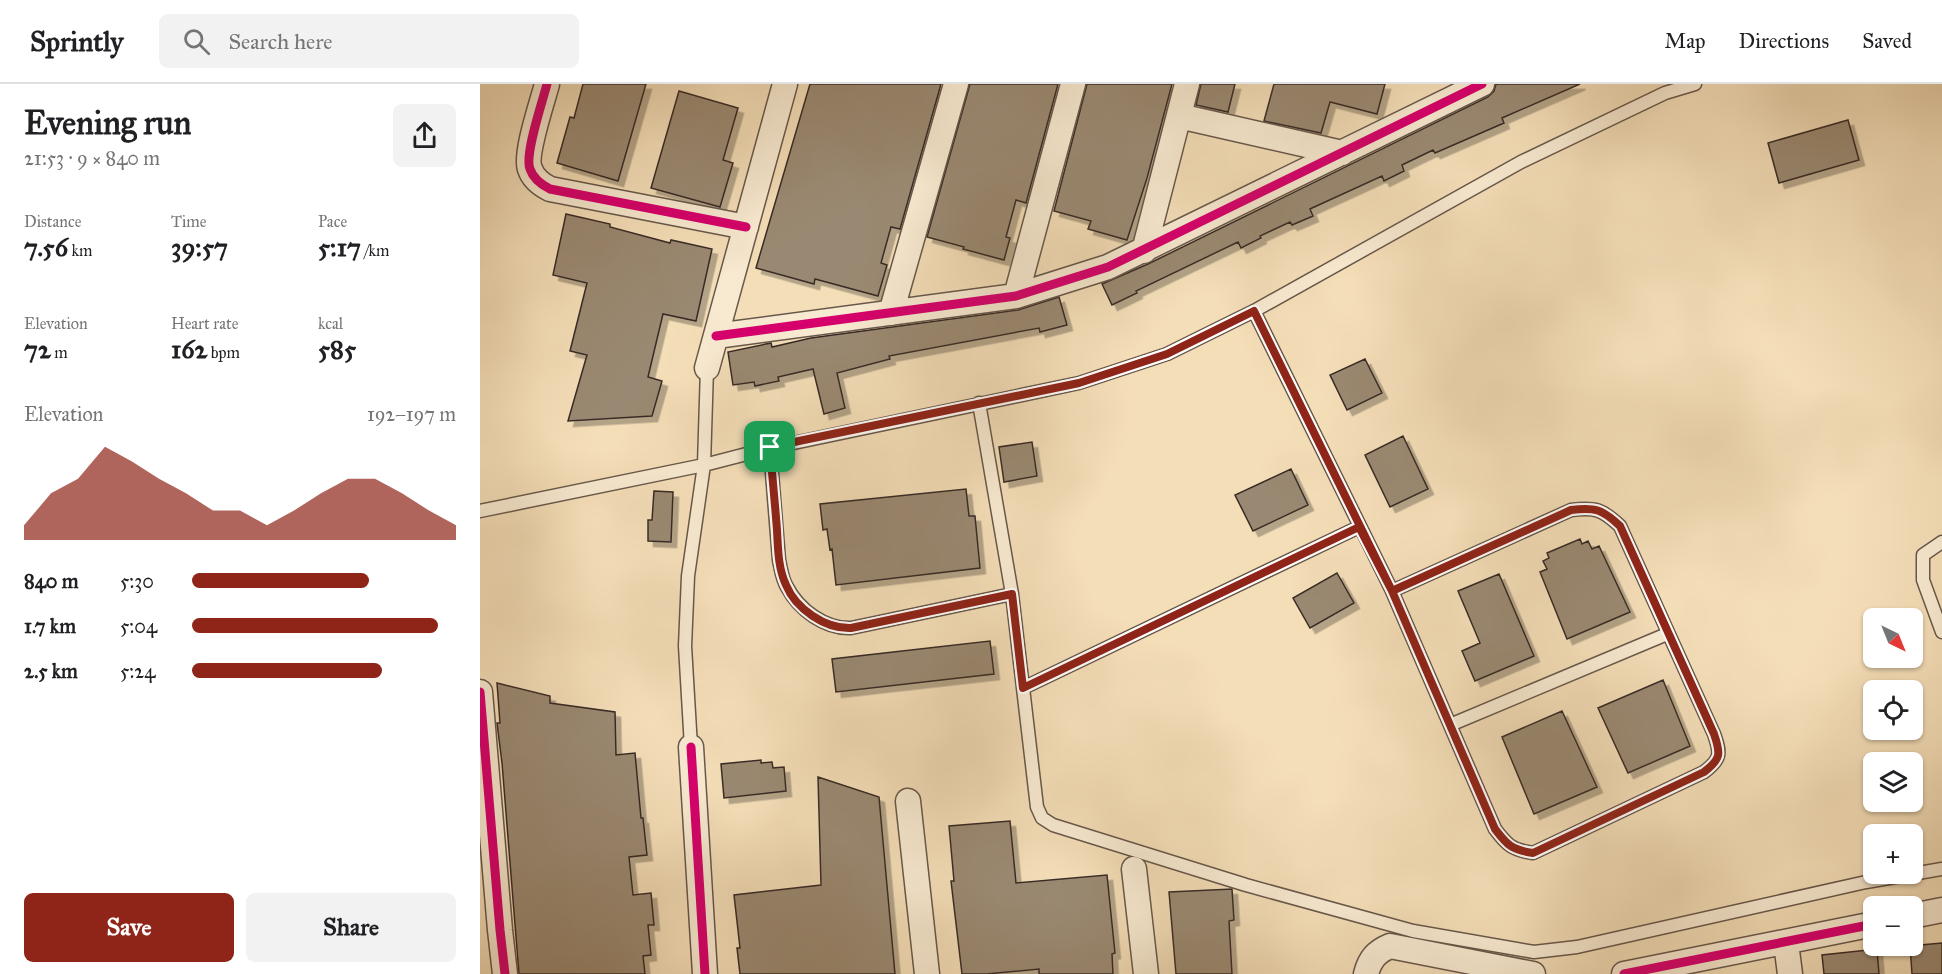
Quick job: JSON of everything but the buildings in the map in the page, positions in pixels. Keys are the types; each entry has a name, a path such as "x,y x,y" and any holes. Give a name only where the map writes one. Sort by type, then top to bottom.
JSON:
{"street":[{"path":"547,84 529,153 529,168 541,184 550,189 746,227"},
{"path":"707,368 785,84"},
{"path":"891,313 956,84"},
{"path":"1016,296 1073,84"},
{"path":"1144,251 1187,84"},
{"path":"716,336 1016,296 1108,267 1342,153 1471,85"},
{"path":"1179,116 1342,153"},
{"path":"480,692 490,931 506,974"},
{"path":"691,747 705,974"},
{"path":"908,801 927,974"},
{"path":"1134,869 1146,974"},
{"path":"1923,914 1942,910"},
{"path":"1624,974 1863,926"},
{"path":"1786,943 1790,974"},
{"path":"1366,974 1369,963 1377,952 1390,946 1533,974"}],"lane":[{"path":"480,511 705,465 770,447 1079,383 1167,354 1254,311 1521,162 1665,93 1695,84"},
{"path":"1254,311 1392,591 1495,829 1506,843 1518,851 1533,853 1704,772 1716,763 1720,750 1714,734 1620,526 1606,513 1589,508 1571,510 1392,591"},
{"path":"691,747 685,646 688,576 705,465 707,368"},
{"path":"980,403 1012,594 1037,807 1042,818 1053,825 1246,885 1413,931 1534,952 1577,947 1866,882 1942,869"},
{"path":"770,447 782,575 799,604 828,625 851,628 1012,594"},
{"path":"1023,688 1359,527"},
{"path":"1942,542 1923,555 1923,580 1942,632"},
{"path":"1450,725 1667,634"}],"cycle path":[{"path":"547,84 538,114 529,162 530,169 538,181 550,189 746,227"},
{"path":"716,336 1016,296 1108,267 1482,84"},
{"path":"480,692 505,974"},
{"path":"691,747 705,974"},
{"path":"1624,974 1863,926"}],"route":[{"path":"770,447 782,575 791,594 799,604 828,625 851,628 1012,594 1023,688 1359,527 1392,591 1495,829 1506,843 1518,851 1533,853 1704,772 1716,763 1720,750 1714,734 1620,526 1606,513 1589,508 1571,510 1392,591 1254,311 1167,354 1079,383 770,447"}]}
